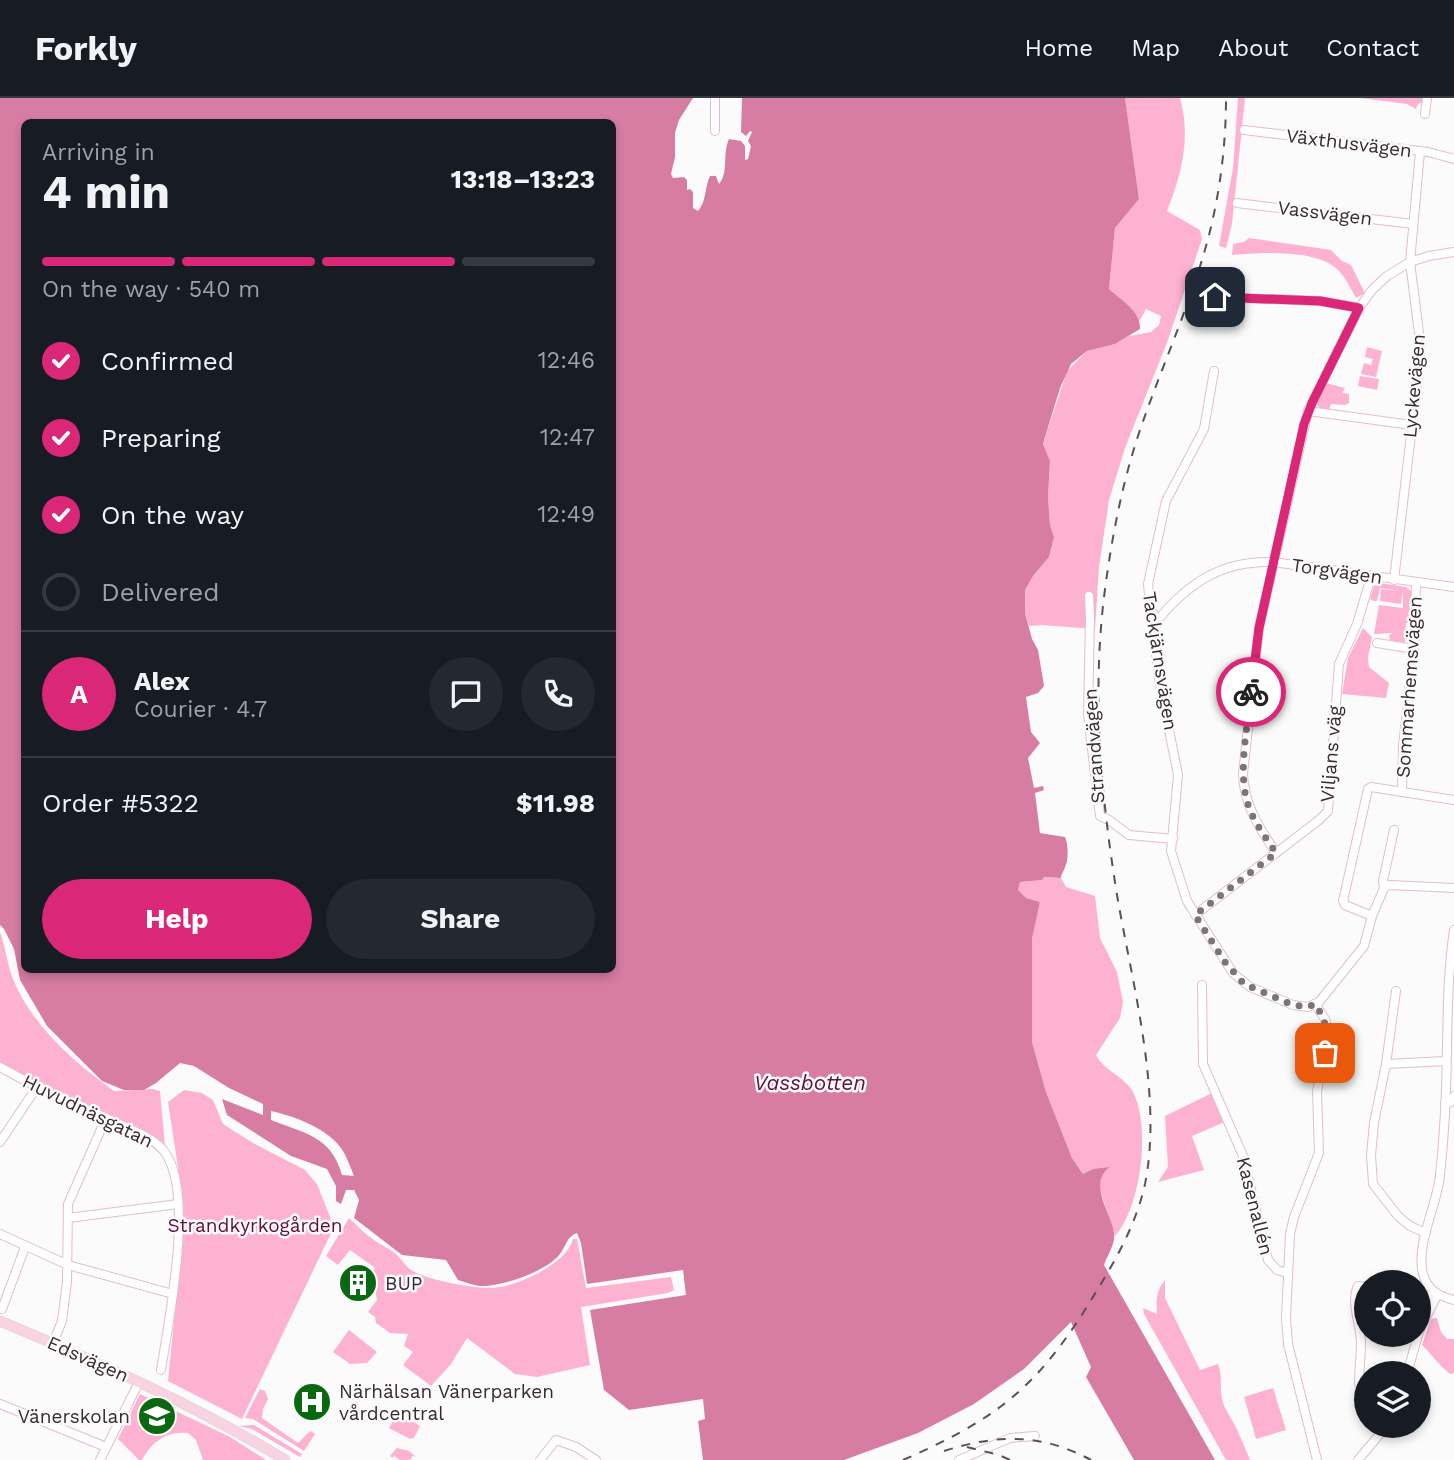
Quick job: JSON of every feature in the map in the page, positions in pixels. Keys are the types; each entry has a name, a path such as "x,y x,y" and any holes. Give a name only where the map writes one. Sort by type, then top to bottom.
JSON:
{"main road":[{"name":"Edsvägen","path":"0,1321 139,1382 285,1460"}],"street":[{"path":"715,98 715,131"},
{"path":"1425,114 1427,98"},
{"name":"Växthusvägen","path":"1244,130 1435,153 1454,159"},
{"name":"Lyckevägen","path":"1394,580 1421,338 1410,262 1420,152"},
{"name":"Vassvägen","path":"1237,203 1413,224"},
{"path":"1276,853 1250,810 1245,793 1244,774 1256,649 1308,411 1359,308 1379,283 1410,262 1454,252"},
{"path":"1215,297 1320,301 1359,308"},
{"name":"Tackjärnsvägen","path":"1214,371 1204,429 1169,493 1148,584 1150,604 1156,622 1154,631 1157,666 1178,775 1171,851 1195,915 1225,962 1244,984 1293,1005 1308,1007 1315,1004"},
{"path":"1308,411 1412,425"},
{"name":"Torgvägen","path":"1156,622 1184,594 1211,574 1244,562 1273,562 1454,587"},
{"name":"Viljans väg","path":"1195,915 1320,820 1329,807 1339,664 1357,624 1371,577"},
{"name":"Sommarhemsvägen","path":"1402,792 1403,746 1414,649 1416,582"},
{"name":"Strandvägen","path":"1088,596 1088,715 1100,816 1129,835 1173,839"},
{"path":"1377,643 1414,649"},
{"path":"1372,916 1345,905 1343,901 1368,789 1371,787 1454,800"},
{"path":"1288,1273 1290,1234 1294,1217 1320,1153 1317,1092 1328,1029 1315,1004 1360,952 1366,940 1372,916 1384,888 1383,881 1394,830"},
{"path":"1384,888 1389,885 1454,888"},
{"path":"1437,1295 1422,1273 1423,1247 1440,1177 1450,956 1454,930"},
{"name":"Kasenallén","path":"1202,985 1202,1048 1205,1070 1243,1156 1268,1260 1277,1270 1288,1273 1288,1343 1317,1460"},
{"path":"1396,991 1373,1136 1373,1184 1403,1220 1426,1233"},
{"path":"1386,1064 1446,1061"},
{"name":"Huvudnäsgatan","path":"0,1067 37,1087 141,1134 156,1143 166,1154 173,1171 178,1204 178,1248 161,1370"},
{"path":"0,1142 37,1087"},
{"path":"1445,1104 1451,1102 1454,1096"},
{"path":"53,1343 62,1321 68,1265 67,1208 106,1118"},
{"path":"68,1218 178,1204"},
{"path":"0,1234 68,1265 173,1294"},
{"path":"2,1309 25,1247"},
{"path":"1431,1308 1437,1295"},
{"path":"1431,1296 1454,1300"},
{"path":"100,1460 139,1382"},
{"path":"0,1404 106,1447"},
{"path":"959,1460 1010,1438 1035,1436"},
{"path":"1358,1460 1375,1438"},
{"path":"540,1460 556,1440 576,1447 596,1460"}],"green space":[{"path":"1125,98 1180,98 1185,141 1177,183 1167,211 1200,230 1202,239 1168,340 1125,448 1109,500 1099,567 1095,629 1029,626 1025,613 1025,590 1049,557 1054,537 1050,525 1048,497 1050,462 1043,444 1067,371 1087,351 1115,344 1129,336 1151,332 1159,325 1161,316 1146,309 1139,322 1132,309 1109,289 1115,228 1139,199"},
{"path":"1238,98 1245,98 1232,224 1226,248 1219,246 1233,168"},
{"path":"1360,98 1424,98 1424,102 1418,104 1416,109 1407,104"},
{"path":"1249,238 1331,250 1342,261 1351,265 1365,293 1356,298 1338,270 1317,258 1288,253 1232,255 1233,244"},
{"path":"1367,347 1382,351 1376,377 1361,374 1364,363 1371,365 1373,359 1365,357"},
{"path":"1360,376 1379,379 1377,390 1358,386"},
{"path":"1326,383 1345,388 1342,393 1349,394 1349,403 1331,404 1329,410 1320,409 1316,403"},
{"path":"1380,583 1406,587 1411,591 1411,623 1406,623 1405,642 1390,641 1389,635 1393,633 1374,634 1379,605 1403,608 1403,591 1401,604 1380,601 1381,589 1402,591 1380,588 1377,601 1370,599 1374,586"},
{"path":"1363,628 1372,637 1369,667 1389,683 1386,698 1342,694 1348,658"},
{"path":"1043,877 1061,878 1066,887 1095,896 1100,938 1117,972 1123,1002 1120,1018 1096,1055 1133,1092 1138,1107 1142,1145 1137,1187 1124,1223 1115,1236 1098,1183 1102,1173 1108,1169 1093,1169 1084,1175 1072,1158 1046,1092 1032,1042 1031,938 1040,902 1025,898 1018,890 1020,882 1042,880"},
{"path":"0,932 11,973 21,996 43,1027 69,1055 114,1091 160,1091 165,1146 126,1123 0,1063"},
{"name":"Strandkyrkogården","path":"184,1090 202,1093 213,1100 223,1124 305,1170 317,1184 334,1227 242,1419 168,1381 183,1231 183,1200 168,1102"},
{"path":"1212,1093 1227,1121 1192,1136 1204,1170 1158,1182 1168,1167 1165,1116"},
{"path":"349,1218 371,1238 396,1254 411,1270 441,1281 492,1288 509,1285 553,1264 569,1248 573,1239 577,1239 586,1288 671,1277 674,1290 581,1307 590,1365 537,1377 515,1374 467,1338 451,1364 431,1386 403,1365 413,1352 404,1346 408,1334 390,1333 376,1323 375,1317 368,1312 377,1300 377,1283 370,1277 375,1268 350,1250 338,1265 326,1256"},
{"path":"1165,1280 1165,1298 1200,1370 1218,1364 1223,1403 1250,1460 1226,1460 1144,1314 1143,1308 1157,1314 1157,1296"},
{"path":"1437,1318 1441,1332 1447,1339 1454,1339 1454,1373 1446,1371 1424,1347 1431,1347 1431,1319"},
{"path":"349,1330 377,1352 367,1363 350,1364 333,1352"},
{"path":"1273,1388 1286,1430 1256,1439 1244,1397"},
{"path":"260,1389 265,1391 268,1399 262,1418 298,1443 310,1431 315,1434 304,1451 253,1419 245,1418"},
{"name":"Vänerskolan","path":"140,1394 230,1437 266,1460 203,1460 196,1440 188,1433 180,1433 160,1439 142,1460 139,1460 118,1439"},
{"path":"400,1414 420,1426 414,1438 410,1439 389,1428"},
{"path":"254,1425 302,1454 300,1457 252,1429 238,1426"},
{"path":"397,1448 409,1451 416,1457 413,1456 410,1460 400,1460 394,1456 393,1458 390,1456"}],"water":[{"name":"Vassbotten","path":"0,98 693,98 679,120 675,133 675,157 671,174 673,178 684,177 687,180 687,190 693,192 693,208 698,211 703,203 710,176 716,176 719,184 722,180 729,139 741,141 745,146 745,160 748,159 751,146 748,141 752,132 746,136 741,132 742,98 1125,98 1139,199 1115,228 1109,289 1134,311 1140,329 1115,344 1087,351 1071,364 1060,388 1043,444 1050,461 1048,497 1050,525 1054,537 1049,557 1025,590 1025,613 1038,650 1044,686 1038,693 1026,697 1031,732 1040,743 1028,758 1034,788 1043,786 1044,790 1035,793 1040,833 1065,837 1068,856 1061,878 1044,877 1042,880 1020,882 1018,890 1026,898 1040,902 1032,938 1032,1042 1046,1092 1072,1158 1083,1174 1093,1169 1110,1167 1100,1181 1102,1198 1114,1237 1104,1265 1215,1460 1134,1460 1086,1377 1091,1367 1071,1322 1024,1369 974,1404 918,1433 844,1460 703,1460 698,1421 705,1419 703,1399 629,1410 604,1390 590,1310 686,1295 683,1270 587,1284 577,1233 569,1239 560,1254 545,1266 523,1277 489,1286 477,1286 458,1280 446,1260 402,1255 354,1218 359,1200 354,1190 346,1190 341,1204 336,1201 336,1186 327,1169 291,1156 227,1115 222,1099 263,1115 263,1104 229,1088 194,1066 180,1063 144,1090 124,1090 102,1081 47,1026 20,980 14,949 0,925","holes":["271,1111 290,1116 330,1136 343,1151 354,1176 342,1175 331,1152 316,1138 271,1120"]}],"railway":[{"path":"903,1460 988,1416 1030,1381 1050,1359 1088,1305 1129,1232 1141,1201 1150,1150 1148,1077 1107,821 1100,746 1100,634 1110,556 1126,475 1193,289 1212,222 1222,169 1226,98"},
{"path":"944,1451 983,1441 1019,1439 1055,1445 1091,1460"},
{"path":"967,1447 1010,1460"}],"way so far":[{"path":"1251,692 1244,774 1245,793 1255,820 1276,853 1195,915 1225,962 1244,984 1299,1007 1315,1004 1328,1029 1325,1053"}],"place":[{"name":"BUP","path":"358,1283"},
{"name":"Närhälsan Vänerparken vårdcentral","path":"312,1402"},
{"name":"Vänerskolan","path":"157,1416"}],"route":[{"path":"1215,297 1320,301 1359,308 1304,424 1259,628 1251,692"}]}
